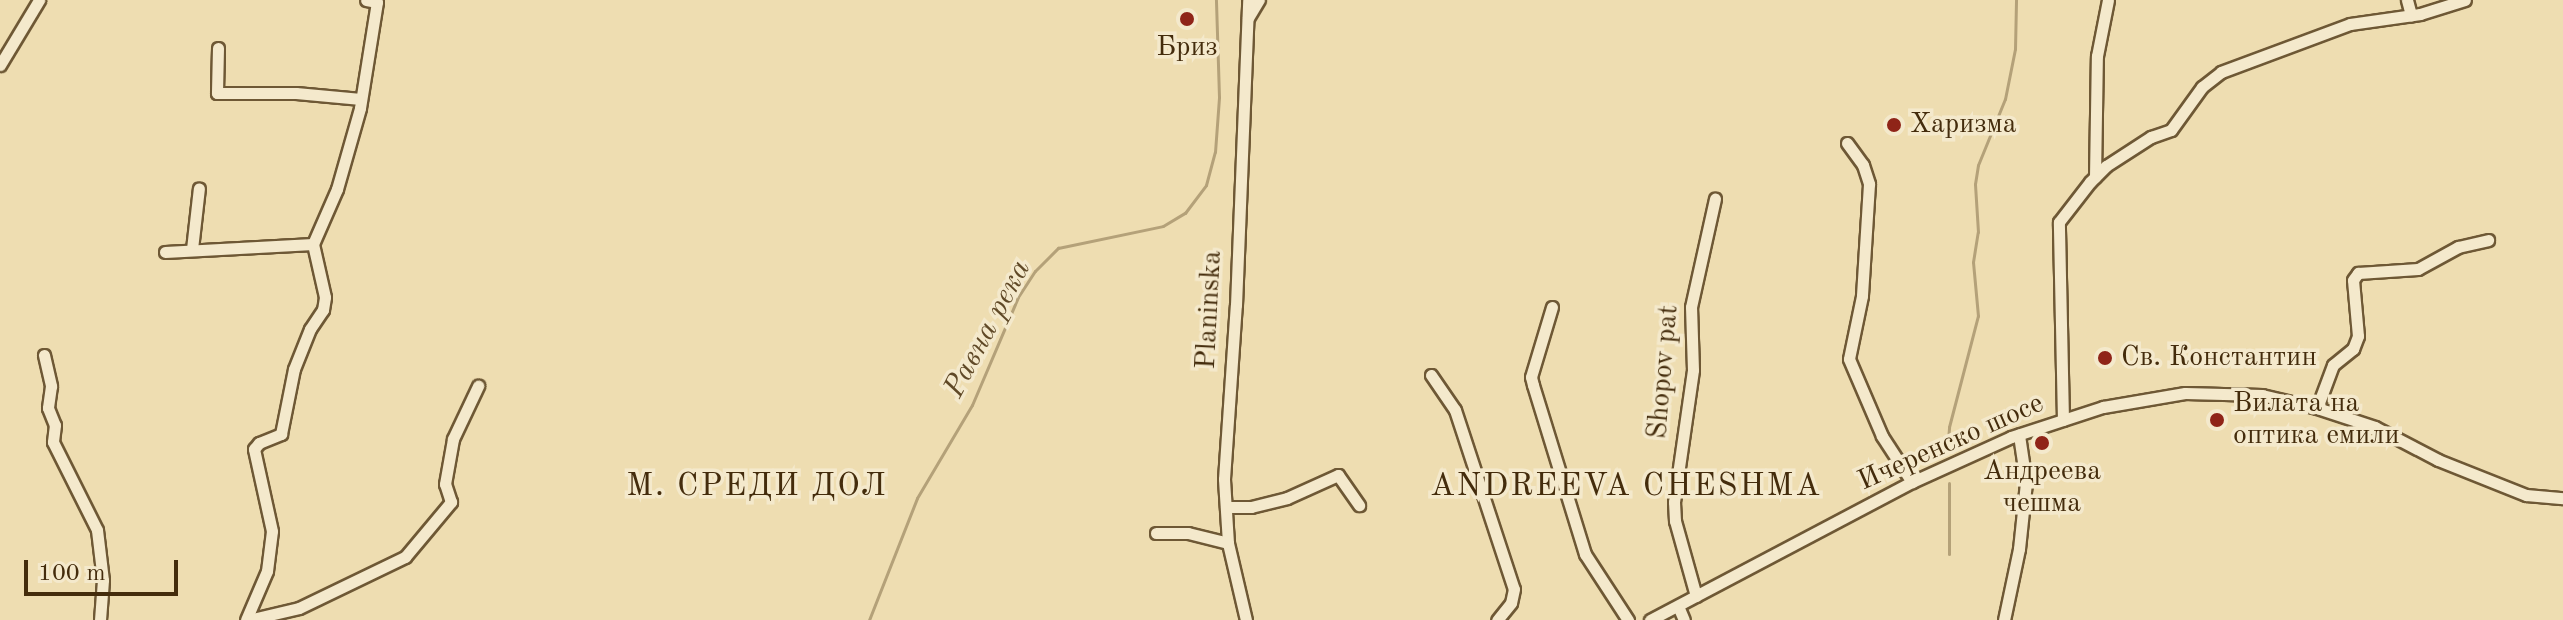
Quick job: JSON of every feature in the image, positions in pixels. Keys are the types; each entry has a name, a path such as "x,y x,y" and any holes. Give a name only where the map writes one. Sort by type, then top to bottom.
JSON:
{"street":[{"path":"0,65 39,0"},
{"path":"247,620 267,571 272,531 254,449 281,434 294,369 310,329 323,310 325,297 313,244 337,189 361,99 377,2 366,0"},
{"name":"Planinska","path":"1246,620 1228,543 1226,507 1227,422 1236,305 1248,0"},
{"path":"1248,18 1259,0"},
{"path":"2095,177 2097,56 2108,0"},
{"path":"2407,0 2411,15"},
{"path":"2063,420 2059,222 2067,207 2095,177 2151,137 2171,130 2202,87 2221,72 2350,24 2411,15 2465,0"},
{"path":"218,48 217,93 296,93 361,99"},
{"path":"1847,143 1863,165 1869,184 1862,296 1849,359 1882,436 1912,482"},
{"path":"192,249 199,188"},
{"name":"Shopov pat","path":"1696,596 1675,521 1674,502 1693,370 1691,307 1715,199"},
{"path":"2317,408 2333,365 2353,349 2358,336 2353,280 2358,273 2418,269 2458,247 2488,240"},
{"path":"165,252 313,244"},
{"path":"1552,307 1531,377 1585,554 1628,620"},
{"path":"44,355 51,386 48,408 55,425 53,442 97,530 103,580 100,620"},
{"path":"1431,375 1455,410 1514,589 1511,603 1497,620"},
{"path":"247,620 299,608 405,557 451,502 445,484 453,439 478,386"},
{"name":"Ичеренско шосе","path":"1650,620 1912,482 2019,435 2103,407 2185,393 2262,395 2317,408 2375,427 2438,460 2526,495 2563,498"},
{"path":"2004,620 2019,549 2026,482 2019,435"},
{"path":"1226,507 1251,507 1287,498 1338,475 1359,505"},
{"path":"1156,533 1188,533 1228,543"},
{"path":"1678,606 1684,620"}],"waterway":[{"name":"Равна река","path":"869,620 917,498 972,405 1018,297 1035,271 1058,248 1163,226 1185,213 1206,185 1215,152 1219,97 1216,0"},
{"path":"1947,451 1949,427 1978,316 1973,262 1978,232 1975,184 1978,165 2005,99 2015,49 2016,0"},
{"path":"1949,483 1949,554"}],"place":[{"name":"Бриз","path":"1187,19"},
{"name":"Харизма","path":"1894,125"},
{"name":"Св. Константин","path":"2105,358"},
{"name":"Вилата на оптика емили","path":"2217,420"},
{"name":"Андреева чешма","path":"2042,443"}],"district":[{"name":"М. СРЕДИ ДОЛ","path":"757,487"},
{"name":"ANDREEVA CHESHMA","path":"1626,487"}]}
